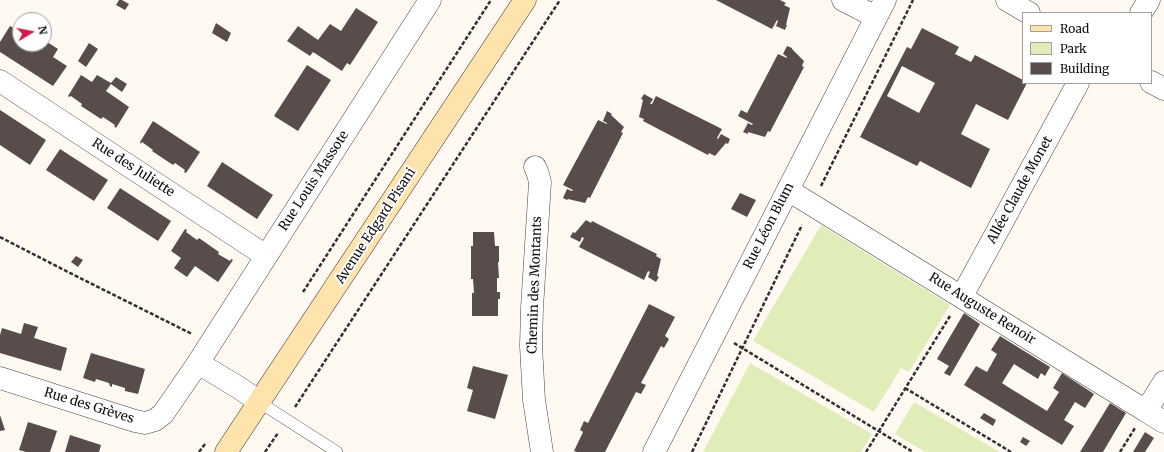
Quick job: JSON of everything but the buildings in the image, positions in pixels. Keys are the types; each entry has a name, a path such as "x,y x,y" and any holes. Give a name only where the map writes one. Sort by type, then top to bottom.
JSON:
{"main road":[{"name":"Avenue Edgard Pisani","path":"226,452 525,0"}],"street":[{"name":"Rue Louis Massote","path":"198,363 430,0"},
{"path":"843,0 880,8"},
{"path":"1007,0 1027,12"},
{"path":"1142,12 1149,0"},
{"name":"Rue Léon Blum","path":"654,452 880,8"},
{"name":"Rue des Juliette","path":"0,81 266,256"},
{"path":"1152,83 1164,89"},
{"name":"Allée Claude Monet","path":"962,296 1077,84"},
{"name":"Chemin des Montants","path":"535,167 540,182 531,346 534,400 542,452"},
{"name":"Rue Auguste Renoir","path":"788,190 1164,422"},
{"path":"198,363 241,389 259,402"},
{"name":"Rue des Grèves","path":"0,378 145,423 155,420 163,414 198,363"},
{"path":"1146,411 1164,382"}],"lane":[{"path":"259,402 337,452"}],"path":[{"path":"301,295 491,0"},
{"path":"265,452 560,0"},
{"path":"0,237 210,343"},
{"path":"866,452 962,296"},
{"path":"716,332 913,452"},
{"path":"906,388 1011,452"},
{"path":"1120,452 1146,411"},
{"path":"199,452 208,439"}],"green space":[{"path":"821,225 950,305 909,372 901,368 874,412 753,341"},
{"path":"750,363 872,434 861,452 703,452"},
{"path":"914,402 1000,452 925,452 895,434"}]}
